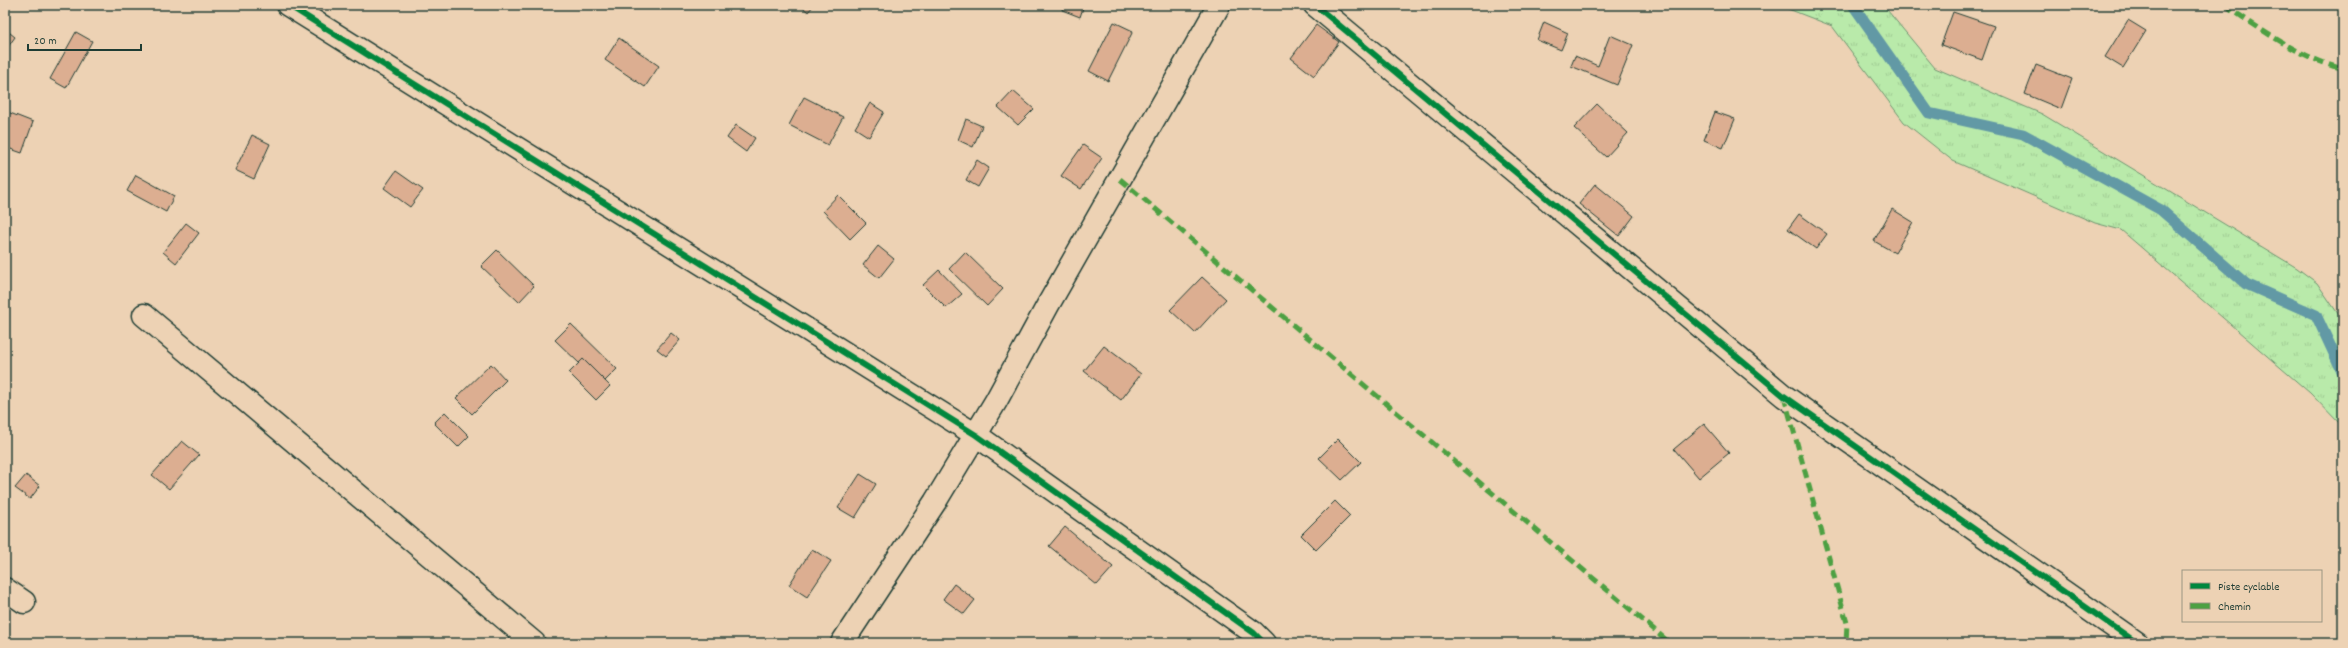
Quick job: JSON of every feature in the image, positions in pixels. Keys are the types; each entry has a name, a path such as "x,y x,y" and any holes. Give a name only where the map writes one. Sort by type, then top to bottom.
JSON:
{"street":[{"path":"288,5 976,435 1254,633 1264,643"},
{"path":"842,643 935,502 976,435 1219,5"},
{"path":"1315,5 1784,396 2137,643"},
{"path":"144,315 534,643"},
{"path":"5,589 24,602"}],"green space":[{"path":"1778,5 1883,5 1935,68 2042,114 2297,268 2317,283 2343,321 2343,427 2310,393 2121,230 2095,223 1953,161 1904,122 1832,26"}],"building":[{"path":"800,5 814,5 808,12"},
{"path":"1063,5 1084,5 1080,17 1062,10"},
{"path":"1953,12 1994,26 1982,60 1941,45"},
{"path":"2128,20 2146,31 2123,68 2105,57"},
{"path":"1114,22 1133,31 1108,81 1089,71"},
{"path":"1544,22 1568,33 1561,50 1537,40"},
{"path":"1316,25 1339,42 1314,76 1291,58"},
{"path":"5,29 15,37 5,51"},
{"path":"76,32 92,41 66,88 50,79"},
{"path":"1610,35 1633,45 1617,85 1571,66 1575,56 1598,66"},
{"path":"619,38 659,66 645,87 605,60"},
{"path":"2036,65 2072,79 2061,109 2025,94"},
{"path":"1013,91 1034,109 1018,125 998,107"},
{"path":"804,97 843,117 828,145 789,125"},
{"path":"870,103 884,112 869,137 855,128"},
{"path":"1597,104 1628,133 1606,157 1574,128"},
{"path":"5,111 33,122 22,153 5,147"},
{"path":"1715,112 1735,119 1723,148 1704,140"},
{"path":"966,119 982,126 973,147 958,140"},
{"path":"736,125 755,138 746,152 727,138"},
{"path":"252,135 270,144 254,179 235,170"},
{"path":"1083,145 1102,158 1081,189 1061,176"},
{"path":"977,160 989,168 978,187 966,180"},
{"path":"396,171 423,190 410,207 384,188"},
{"path":"136,175 174,196 166,212 127,191"},
{"path":"1595,184 1634,216 1619,236 1579,204"},
{"path":"838,195 866,223 850,239 823,211"},
{"path":"1892,209 1913,222 1895,253 1874,241"},
{"path":"1799,214 1827,234 1816,249 1788,229"},
{"path":"186,223 199,233 176,263 163,252"},
{"path":"878,246 894,259 879,278 863,265"},
{"path":"497,250 534,286 519,302 481,266"},
{"path":"965,252 1003,289 987,306 949,269"},
{"path":"939,270 962,294 946,308 923,285"},
{"path":"1202,277 1226,299 1195,333 1170,310"},
{"path":"571,324 617,369 605,381 583,359 579,363 555,340"},
{"path":"671,333 680,340 666,356 657,349"},
{"path":"1104,346 1141,374 1121,400 1084,371"},
{"path":"583,359 610,386 596,400 569,373"},
{"path":"491,364 506,380 472,414 456,398"},
{"path":"445,412 469,436 458,447 434,423"},
{"path":"1704,424 1729,453 1699,478 1674,449"},
{"path":"1338,439 1361,462 1342,480 1319,458"},
{"path":"182,441 199,455 169,489 152,475"},
{"path":"860,474 876,484 855,518 838,508"},
{"path":"26,475 40,486 30,499 15,488"},
{"path":"1335,501 1350,516 1316,550 1301,535"},
{"path":"1065,527 1113,567 1097,585 1049,546"},
{"path":"812,549 831,561 807,597 789,585"},
{"path":"954,584 975,600 964,614 943,599"}],"waterway":[{"path":"1853,5 1929,113 2023,134 2161,210 2246,284 2316,315 2343,373"}],"marked path":[{"path":"2225,5 2297,51 2343,69"},
{"path":"1120,179 1670,643"},
{"path":"1784,396 1847,623 1846,643"}],"cycle path":[{"path":"288,5 976,435 1254,633 1264,643"},
{"path":"1315,5 1784,396 2137,643"}]}
